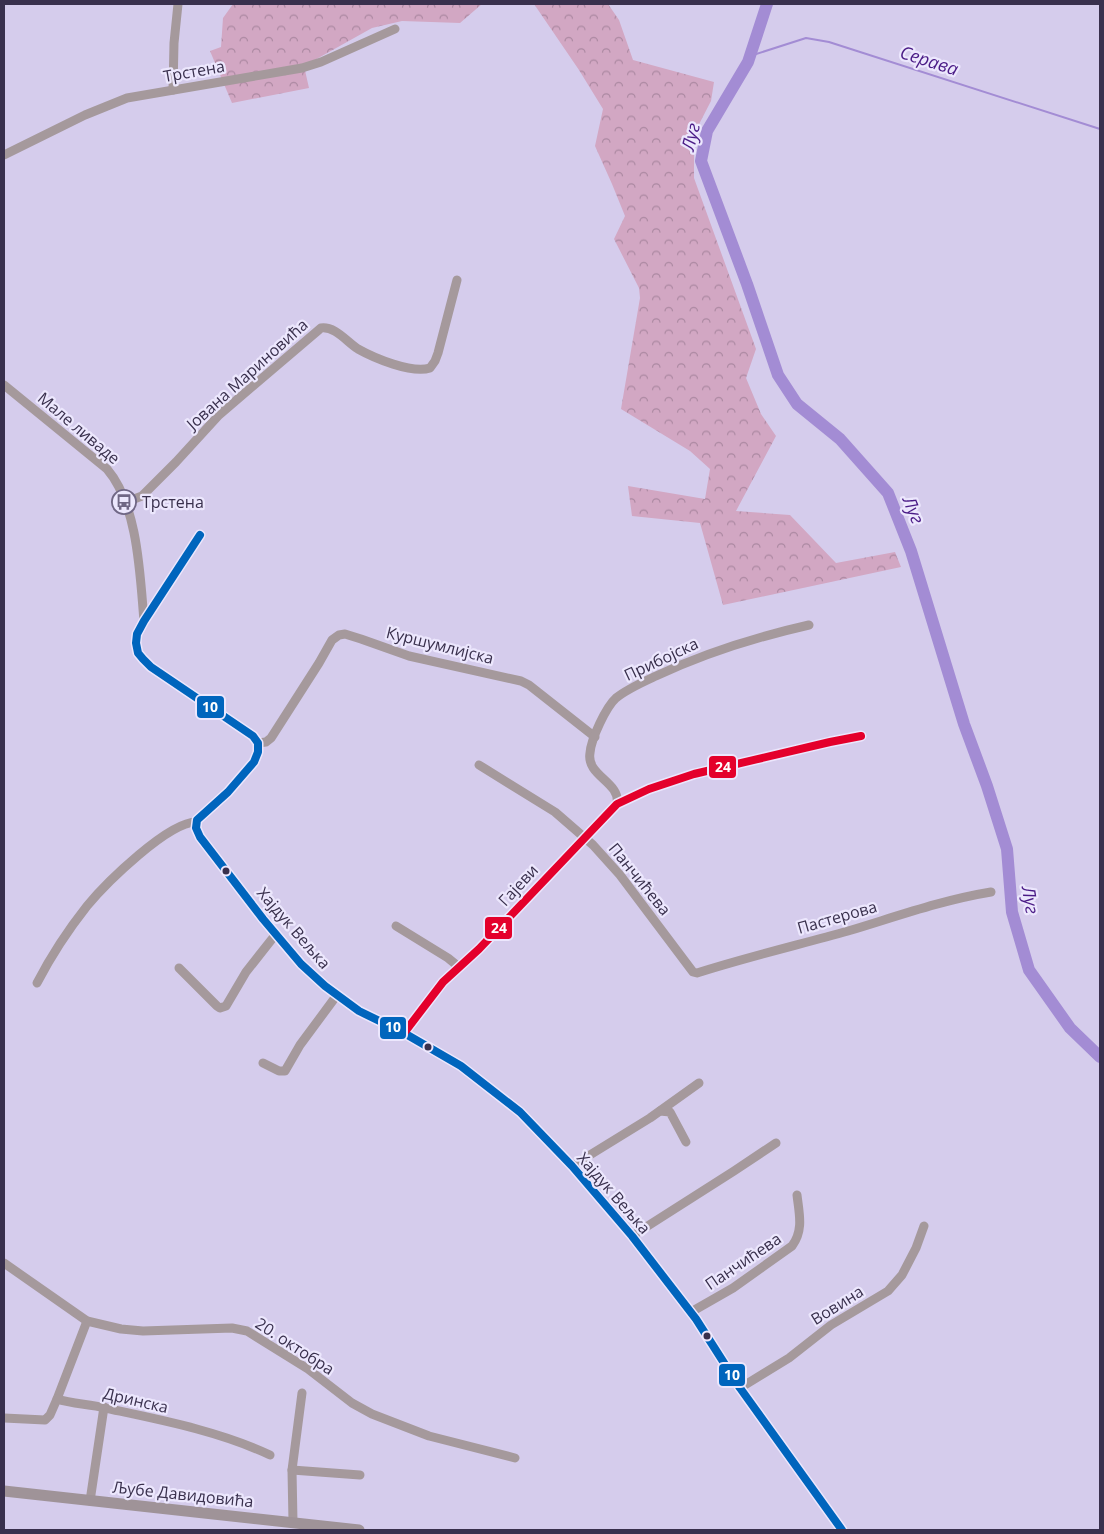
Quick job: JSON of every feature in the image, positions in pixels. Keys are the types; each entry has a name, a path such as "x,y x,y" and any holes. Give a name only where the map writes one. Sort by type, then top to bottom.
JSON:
{"main road":[{"name":"Љубе Давидовића","path":"4,1491 359,1530"}],"street":[{"path":"173,90 174,43 178,4"},
{"name":"Трстена","path":"4,155 86,114 127,98 302,68 321,62 395,29"},
{"name":"Јована Мариновића","path":"126,502 142,496 219,415 321,328 329,328 356,348 380,360 421,370 430,368 438,353 457,280"},
{"name":"Мале ливаде","path":"4,385 107,469 126,502"},
{"path":"126,502 138,559 144,621"},
{"path":"37,983 50,958 88,905 156,840 188,822 197,822 200,817 228,792 254,762 258,752 258,743 253,736 151,667 138,653 137,634 200,535"},
{"name":"Прибојска","path":"618,804 618,796 615,791 591,766 590,752 614,701 649,679 696,658 733,645 809,625"},
{"name":"Куршумлијска","path":"258,743 266,742 270,738 332,640 342,634 409,656 521,681 529,685 595,738"},
{"name":"Гајеви","path":"404,1034 443,982 479,949 618,804 649,789 694,774 861,736"},
{"name":"Панчићева","path":"479,765 555,812 598,849 620,875 692,972"},
{"name":"Хајдук Вељка","path":"197,822 196,828 200,837 301,964 336,995 359,1011 461,1066 520,1112 572,1166 632,1236 691,1312 740,1388 842,1530"},
{"name":"Пастерова","path":"692,972 824,938 945,902 991,892"},
{"path":"396,926 448,958 458,967"},
{"path":"179,968 217,1006 220,1008 226,1006 246,972 276,934"},
{"path":"263,1063 279,1071 285,1071 300,1045 336,995"},
{"path":"572,1166 660,1111 699,1083"},
{"path":"660,1111 670,1112 686,1142"},
{"path":"632,1236 776,1143"},
{"name":"Панчићева","path":"691,1312 733,1288 792,1246 798,1238 800,1229 797,1195"},
{"name":"Вовина","path":"740,1388 789,1358 831,1325 888,1291 902,1275 916,1248 924,1226"},
{"name":"20. октобра","path":"4,1263 87,1321 121,1329 143,1331 232,1328 247,1331 308,1369 341,1395 372,1414 429,1436 516,1458"},
{"path":"4,1418 46,1420 48,1418 87,1321"},
{"path":"293,1522 292,1470 302,1393"},
{"name":"Дринска","path":"57,1399 104,1407 215,1434 244,1443 270,1455"},
{"path":"90,1501 104,1407"},
{"path":"292,1470 360,1475"}],"green space":[{"path":"233,4 482,4 460,23 402,21 372,28 304,66 309,88 232,103 210,51 221,47 223,18"},
{"path":"534,4 608,4 619,20 633,60 714,82 711,101 694,134 694,178 756,349 746,378 761,414 776,436 736,511 790,515 836,563 895,552 901,567 723,605 700,523 632,516 628,486 705,499 710,469 690,451 621,409 640,298 639,288 614,239 625,216 595,146 603,109"}],"waterway":[{"name":"Луг","path":"767,4 748,62 707,131 701,161 747,284 778,375 797,404 840,439 888,493 911,551 964,724 987,786 1007,849 1012,912 1029,970 1070,1028 1100,1057"},
{"name":"Серава","path":"750,56 806,38 829,42 1100,129"}],"transit line":[{"name":"10","path":"200,535 144,621 137,634 136,643 138,653 151,667 253,736 258,743 258,752 254,762 228,792 197,820 196,828 200,837 263,919 301,964 325,986 359,1011 404,1033 461,1066 520,1112 572,1166 632,1236 696,1319 740,1388 842,1530"},
{"name":"24","path":"404,1033 443,982 479,949 617,804 649,789 694,774 861,736"}],"place":[{"name":"Трстена","path":"124,502"}]}
